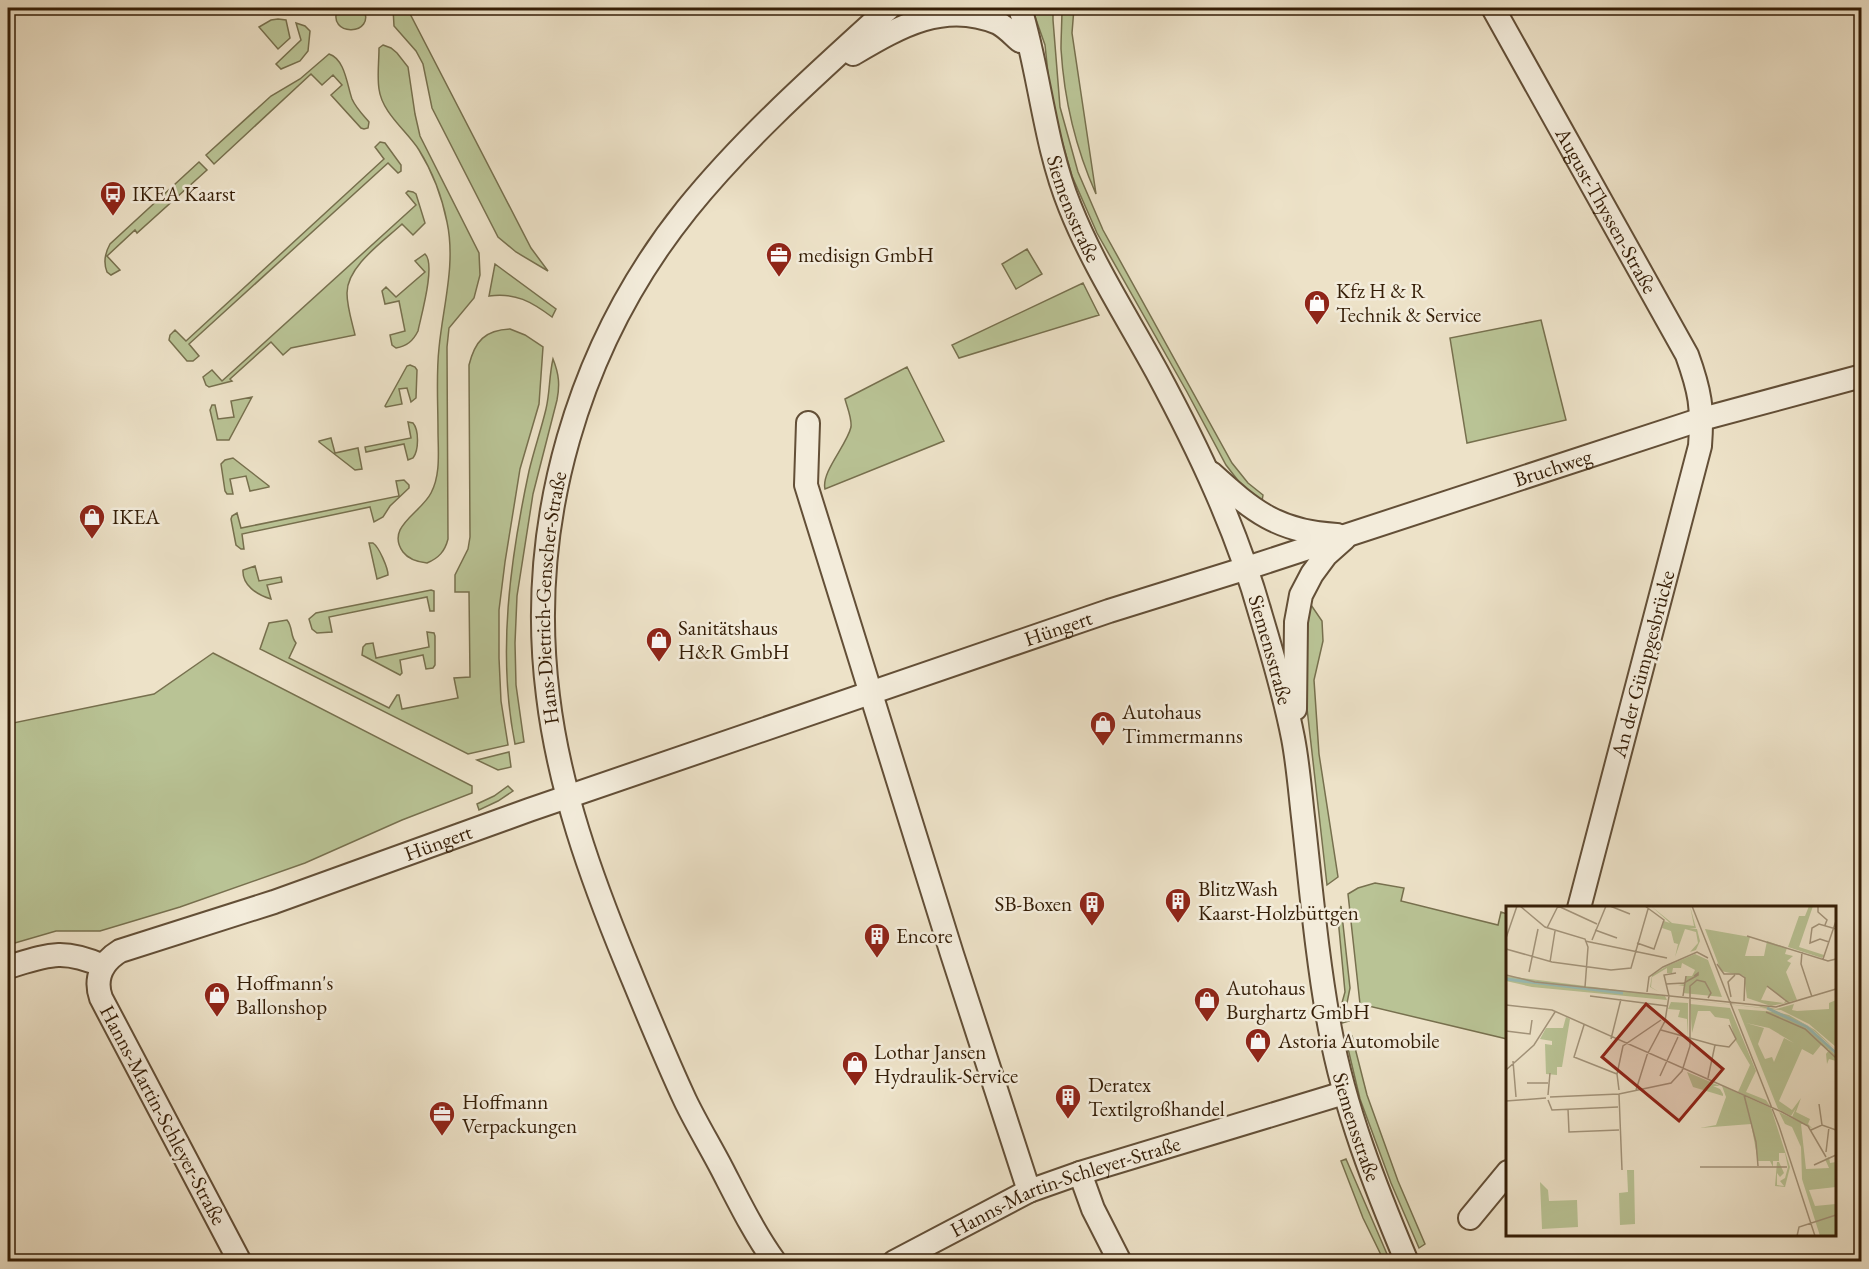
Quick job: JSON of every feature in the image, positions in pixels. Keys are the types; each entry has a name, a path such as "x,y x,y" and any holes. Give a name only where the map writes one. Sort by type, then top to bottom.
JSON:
{"street":[{"name":"Hans-Dietrich-Genscher-Straße","path":"775,1262 740,1203 681,1091 609,920 587,860 557,750 548,696 543,652 542,601 547,544 555,490 568,437 584,390 611,329 657,250 687,209 729,162 815,76 889,8"},
{"name":"Siemensstraße","path":"1002,8 1023,35"},
{"name":"Siemensstraße","path":"1020,8 1023,35 1034,71 1052,154 1069,205 1096,265 1157,372 1206,468 1247,568 1279,678 1294,741 1326,1005 1344,1093 1377,1191 1407,1262"},
{"name":"August-Thyssen-Straße","path":"1493,8 1687,355 1701,399 1702,419"},
{"name":"Hans-Dietrich-Genscher-Straße","path":"815,76 919,15 940,9 962,9 981,15 1023,35"},
{"name":"Bruchweg","path":"1247,568 1702,419 1862,376"},
{"name":"An der Gümpgesbrücke","path":"1580,906 1697,457 1702,419"},
{"path":"808,423 806,485 952,954 1029,1191"},
{"path":"1206,468 1237,496 1262,514 1285,526 1312,533 1348,535"},
{"path":"1294,741 1296,622 1301,595 1312,574 1326,555 1348,535"},
{"name":"Hüngert","path":"103,966 126,948 274,902 568,796 1109,611 1247,568"},
{"path":"8,967 58,954 81,958 103,966"},
{"name":"Hanns-Martin-Schleyer-Straße","path":"103,966 98,981 101,998 240,1262"},
{"name":"Hanns-Martin-Schleyer-Straße","path":"894,1262 1029,1191 1080,1173 1344,1093"},
{"path":"1080,1173 1093,1209 1120,1262"},
{"path":"1470,1218 1506,1174"}],"green space":[{"path":"338,8 363,8 366,17 364,24 351,30 344,29 336,18"},
{"path":"393,8 407,8 531,248 548,271 516,252 498,237 432,108 423,64 416,51 394,26"},
{"path":"1032,8 1053,8 1060,107 1078,172 1103,230 1232,463 1248,483 1263,495 1262,501 1243,487 1226,465 1097,233 1072,176 1051,102 1045,45"},
{"path":"1062,8 1074,8 1072,33 1096,194 1077,141 1068,105 1061,49"},
{"path":"278,19 286,20 290,38 278,49 259,27"},
{"path":"296,23 305,26 310,31 308,51 300,61 281,69 276,64 301,40"},
{"path":"383,45 397,53 408,67 420,136 479,253 480,275 474,298 449,328 447,347 448,539 441,554 427,563 405,555 398,535 406,521 431,493 438,470 438,358 448,285 449,238 442,203 428,167 419,150 390,114 381,98 378,79 379,48"},
{"path":"329,54 339,61 352,99 369,122 368,128 361,128 331,95 342,85 333,75 322,85 311,74 214,164 206,155 271,96 300,79"},
{"path":"380,142 385,143 401,165 401,171 398,173 388,163 189,344 199,356 193,361 187,361 169,340 170,335 175,330 186,341 384,159 375,147"},
{"path":"199,162 207,170 137,233 135,230 107,256 120,270 111,275 107,272 105,258 110,244"},
{"path":"408,191 416,194 425,223 413,235 402,224 368,255 353,273 347,293 355,335 291,348 283,355 271,342 230,379 232,381 209,387 206,385 203,377 212,370 222,381 416,205 406,193"},
{"path":"1027,249 1042,274 1016,289 1002,264"},
{"path":"425,254 429,268 428,279 418,331 409,342 396,348 392,345 390,335 405,331 399,301 385,304 382,291 386,287 396,297 425,272 415,261"},
{"path":"495,264 556,309 552,317 523,299 507,295 489,296"},
{"path":"1083,283 1099,315 959,358 952,345"},
{"path":"1541,320 1566,420 1467,443 1450,338"},
{"path":"510,329 525,335 543,347 539,404 520,469 499,610 501,701 508,745 468,754 260,649 269,623 287,620 296,643 289,658 389,708 397,695 399,695 402,709 458,698 454,678 470,677 469,592 455,592 455,575 468,549 470,537 469,365 474,349 482,338 494,332"},
{"path":"553,359 557,370 558,395 533,494 517,596 516,685 524,742 515,744 507,676 511,573 529,471 547,403"},
{"path":"410,365 417,370 416,398 411,402 407,388 399,389 402,404 386,407 407,366"},
{"path":"907,367 944,441 825,489 830,467 851,427 845,399"},
{"path":"252,397 229,440 217,440 210,410 212,405 215,405 218,419 234,417 231,401"},
{"path":"408,422 413,423 417,435 413,458 408,460 404,444 366,452 365,447 411,438"},
{"path":"331,438 335,453 358,448 362,469 355,470 319,442"},
{"path":"233,458 269,487 250,491 246,476 230,479 233,494 227,494 221,464"},
{"path":"404,480 409,488 390,506 383,517 374,522 370,507 242,534 244,549 236,545 231,519 237,513 241,528 399,496 396,481"},
{"path":"369,543 373,543 378,549 388,575 377,579"},
{"path":"255,566 259,581 281,577 282,582 267,585 271,599 256,592 245,580 243,570"},
{"path":"434,591 434,611 430,611 427,597 329,617 332,632 317,633 312,629 309,619 316,613"},
{"path":"1309,602 1322,621 1323,641 1314,680 1319,754 1338,877 1327,885 1303,673 1305,621"},
{"path":"427,632 434,633 435,636 435,665 433,668 426,669 423,655 400,660 402,673 400,675 362,655 363,647 373,643 376,658 429,647"},
{"path":"213,653 472,786 472,793 402,820 305,863 180,907 100,931 56,931 8,945 8,724 154,694"},
{"path":"509,752 511,767 498,770 477,760"},
{"path":"508,786 513,791 479,810 477,804"},
{"path":"1375,883 1404,888 1401,901 1498,925 1501,912 1506,914 1506,1039 1360,1004 1348,894"},
{"path":"1341,906 1350,988 1346,1008 1349,1021 1342,1023 1340,1010 1345,992 1338,918"},
{"path":"1345,1036 1352,1036 1367,1095 1398,1181 1425,1244 1419,1248 1391,1183 1360,1099"},
{"path":"1346,1159 1390,1261 1384,1261 1363,1218 1341,1161"}],"place":[{"name":"IKEA Kaarst","path":"113,217"},
{"name":"medisign GmbH","path":"779,278"},
{"name":"Kfz H & R Technik & Service","path":"1317,326"},
{"name":"IKEA","path":"92,540"},
{"name":"Sanitätshaus H&R GmbH","path":"659,663"},
{"name":"Autohaus Timmermanns","path":"1103,747"},
{"name":"BlitzWash Kaarst-Holzbüttgen","path":"1178,924"},
{"name":"SB-Boxen","path":"1092,927"},
{"name":"Encore","path":"877,959"},
{"name":"Hoffmann's Ballonshop","path":"217,1018"},
{"name":"Autohaus Burghartz GmbH","path":"1207,1023"},
{"name":"Astoria Automobile","path":"1258,1064"},
{"name":"Lothar Jansen Hydraulik-Service","path":"855,1087"},
{"name":"Deratex Textilgroßhandel","path":"1068,1120"},
{"name":"Hoffmann Verpackungen","path":"442,1137"}]}
